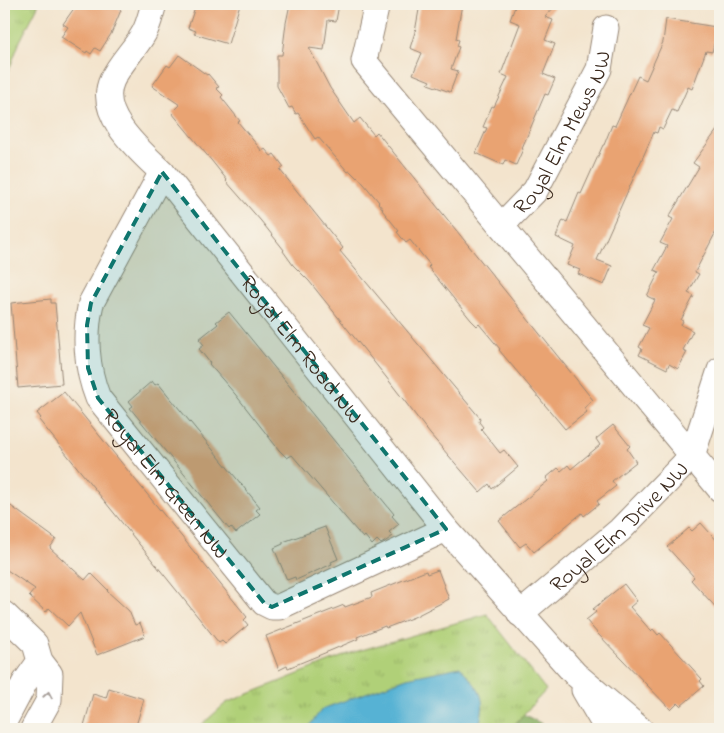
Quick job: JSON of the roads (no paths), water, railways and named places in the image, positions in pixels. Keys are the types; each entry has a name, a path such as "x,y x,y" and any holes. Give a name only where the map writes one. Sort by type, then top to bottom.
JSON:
{"street":[{"name":"Royal Elm Road NW","path":"154,4 145,31 112,81 109,98 112,116 138,149 162,172 446,529 575,674 640,729"},
{"path":"377,4 364,61 720,489"},
{"name":"Royal Elm Mews NW","path":"502,225 535,191 599,69 606,28"},
{"name":"Royal Elm Green NW","path":"162,172 91,303 87,325 88,368 98,398 264,602 272,607 279,607 446,529"},
{"name":"Royal Elm Drive NW","path":"520,614 620,530 692,456 720,370"},
{"path":"4,614 35,644 40,661 50,674 49,700 33,729"},
{"path":"4,722 25,682 40,661"},
{"name":"Royal Elm Road NW","path":"575,674 607,729"}],"water":[{"path":"460,667 481,695 482,709 478,729 307,729 322,709 407,678"}]}
